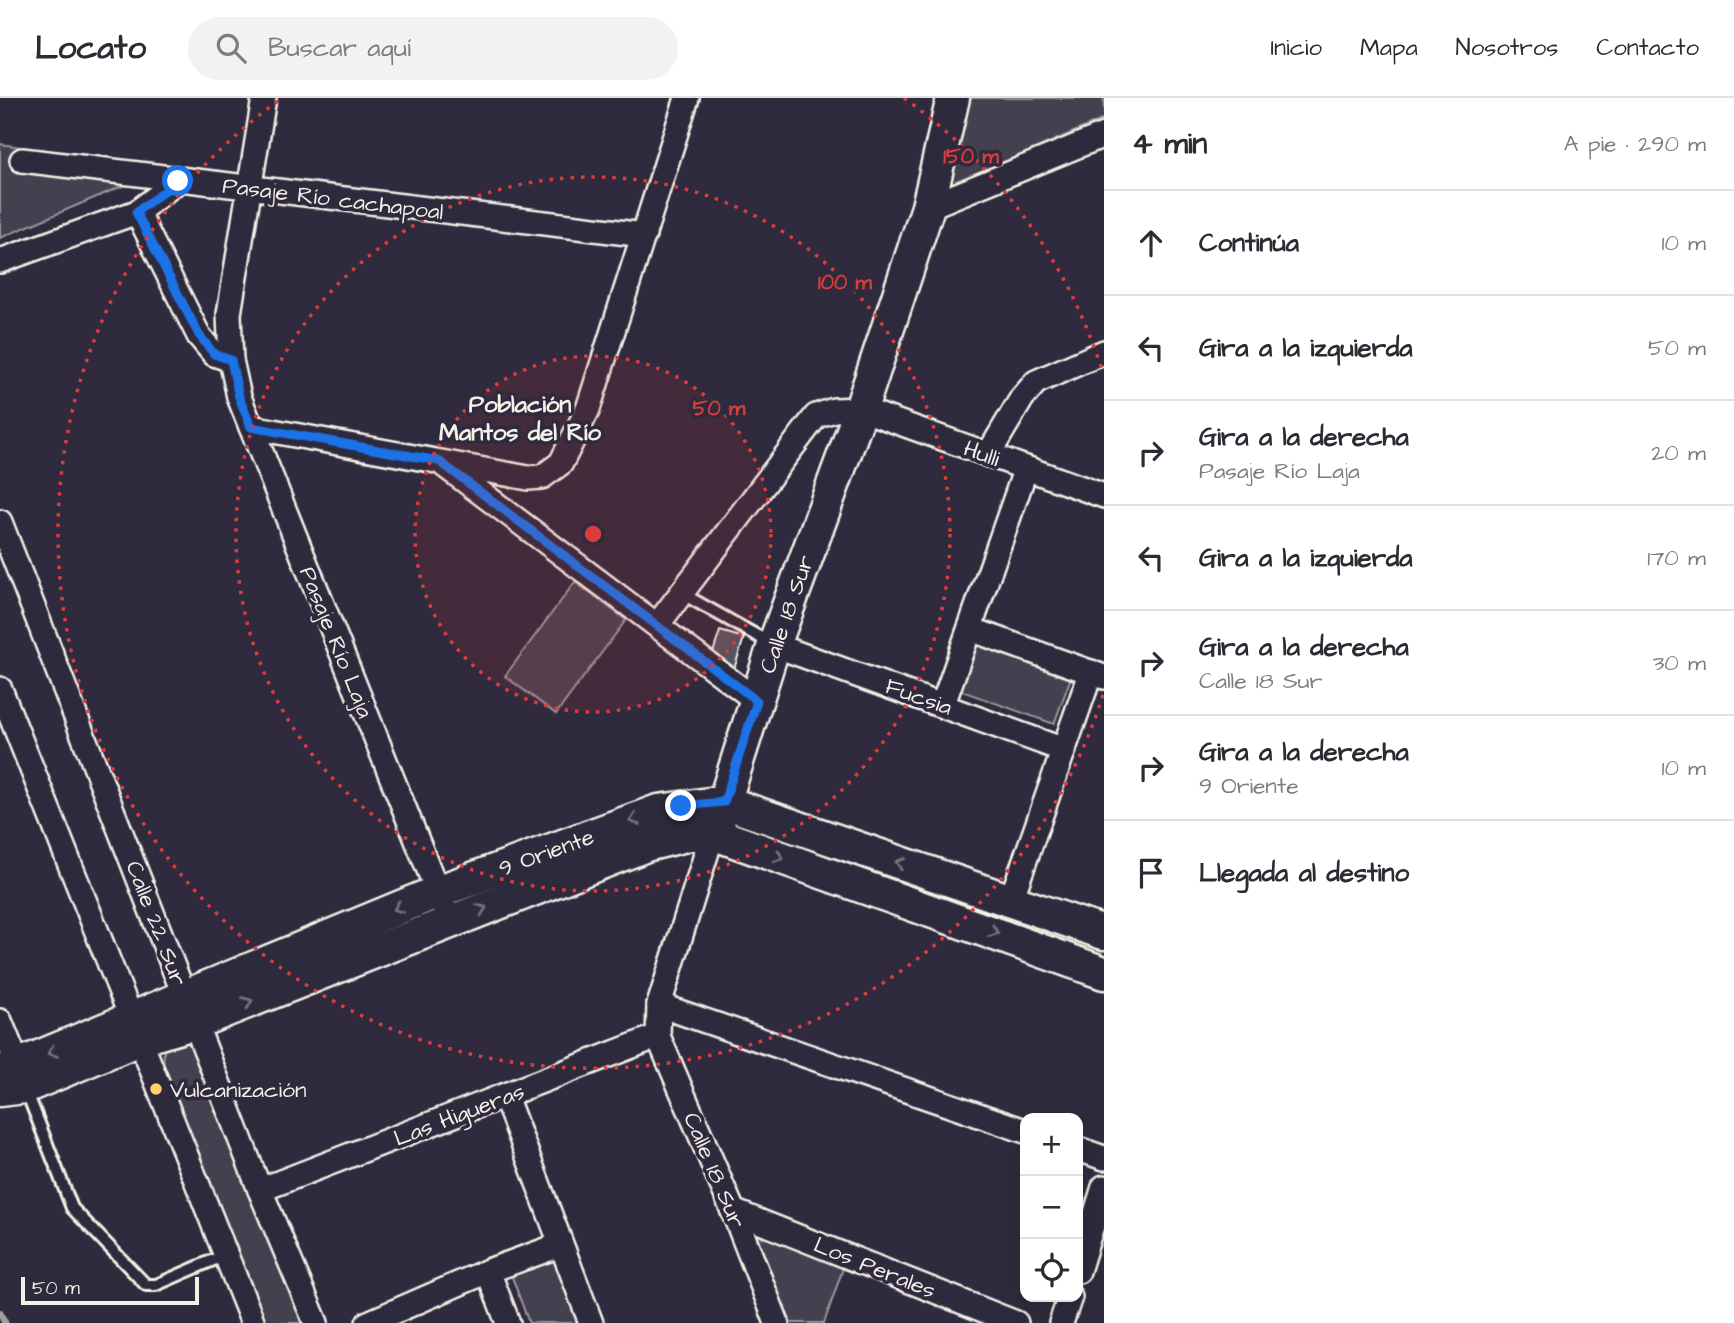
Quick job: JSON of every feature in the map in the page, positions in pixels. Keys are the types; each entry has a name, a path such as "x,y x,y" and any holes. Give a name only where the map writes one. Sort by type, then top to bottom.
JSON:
{"street":[{"name":"Pasaje Río Laja","path":"264,98 252,187 235,265 229,314 231,360 239,397 450,921"},
{"path":"251,427 528,478 542,477 561,463 588,409 687,98"},
{"name":"Calle 18 Sur","path":"777,1323 733,1211 658,1036 659,1005 774,645 861,409 928,207 953,98"},
{"path":"928,207 1104,135"},
{"name":"Pasaje Río cachapoal","path":"22,160 178,181 252,187 644,235"},
{"path":"0,261 136,212 178,181"},
{"path":"136,212 199,335 214,354 231,360"},
{"path":"988,455 1022,398 1036,382 1104,352"},
{"path":"658,624 817,416 834,410 861,409"},
{"name":"Hulli","path":"861,409 1104,496"},
{"path":"439,461 724,670 757,701"},
{"path":"943,704 1026,468"},
{"name":"Calle 22 Sur","path":"0,522 260,1190 316,1323"},
{"path":"970,629 1098,675 1064,750 1011,901"},
{"name":"Fucsia","path":"774,645 1064,750"},
{"path":"0,689 253,1323"},
{"name":"9 Oriente","path":"190,1009 437,892 658,811 724,802 1104,933"},
{"name":"9 Oriente","path":"11,1079 190,1009 450,921 646,845 690,834 715,834 1104,972"},
{"path":"936,911 946,880"},
{"path":"659,1005 1020,1129"},
{"path":"0,1021 11,1079"},
{"name":"Las Higueras","path":"260,1190 658,1036"},
{"path":"505,1096 591,1323"},
{"path":"1083,1151 1104,1158"},
{"path":"1083,1255 1104,1187"},
{"name":"Los Perales","path":"733,1211 1016,1323"},
{"path":"368,1323 488,1271 561,1245"},
{"path":"488,1271 508,1323"},
{"path":"1061,1323 1068,1302"}],"lane":[{"path":"681,593 737,631 774,645"},
{"path":"11,1079 72,1208 146,1285 156,1285 225,1255"}],"shaded area":[{"path":"969,98 1104,98 1104,119 946,187"},
{"path":"0,144 165,168 0,238"},
{"path":"575,582 626,620 556,714 505,676"},
{"path":"976,643 1071,677 1054,724 959,690"},
{"path":"179,1034 195,1042 303,1323 265,1323 163,1065 165,1039"},
{"path":"751,1218 846,1260 824,1323 789,1323"},
{"path":"555,1248 583,1323 529,1323 508,1266"}],"building":[{"path":"720,631 744,638 734,669 710,662"}],"waterway":[{"path":"0,1313 5,1323"}],"place":[{"name":"Vulcanización","path":"156,1089"}],"district":[{"name":"Población Mantos del Río","path":"520,418"}],"route":[{"path":"178,181 136,212 199,335 214,354 231,360 239,397 251,427 439,461 757,701 724,802 681,806"}]}
